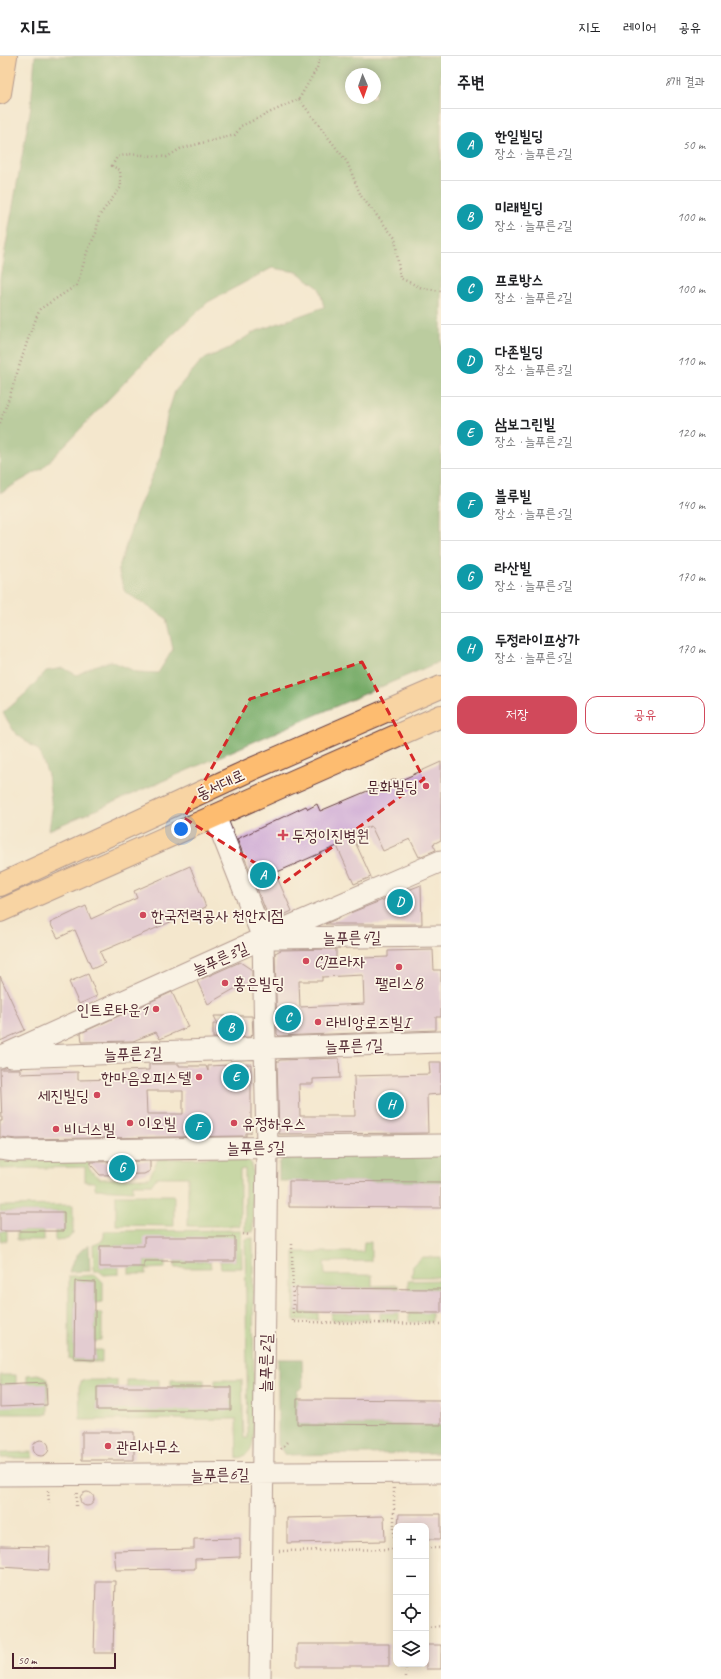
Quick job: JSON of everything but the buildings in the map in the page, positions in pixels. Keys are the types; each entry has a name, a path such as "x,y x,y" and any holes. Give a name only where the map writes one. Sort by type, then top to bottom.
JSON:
{"main road":[{"path":"0,93 6,56"},
{"name":"동서대로","path":"0,885 252,769 441,687"},
{"name":"동서대로","path":"0,911 441,716"}],"street":[{"name":"늘푸른2길","path":"215,816 264,938 267,1147 260,1679"},
{"name":"늘푸른3길","path":"0,1057 264,938 441,861"},
{"name":"늘푸른4길","path":"264,938 441,936"},
{"name":"늘푸른1길","path":"266,1048 441,1042"},
{"name":"늘푸른2길","path":"0,1057 266,1048"},
{"name":"늘푸른5길","path":"0,1149 15,1151 441,1145"},
{"name":"늘푸른6길","path":"0,1476 441,1472"}],"path":[{"path":"0,423 29,336 40,309 77,284 87,252 96,233 99,216 121,187 120,170 112,166 117,157 129,154 167,157 180,149 235,135 241,126 300,98 317,68 320,56"},
{"path":"300,98 347,162 361,196 395,238 400,278 422,288 441,291"},
{"path":"292,1244 293,1322 441,1324"},
{"path":"281,1449 287,1442"},
{"path":"394,1484 395,1523"},
{"path":"76,1506 76,1492 79,1486"},
{"path":"429,1548 441,1548"},
{"path":"276,1551 393,1549"},
{"path":"429,1627 441,1626"},
{"path":"406,1667 406,1679"}],"highlighted area":[{"path":"362,662 424,779 285,882 184,818 250,699"}],"green space":[{"path":"35,56 441,56 441,661 49,830 52,810 48,775 39,751 15,733 3,713 26,693 46,671 63,668 77,675 94,666 111,661 137,672 158,673 173,649 166,618 125,592 118,570 136,514 160,457 167,416 175,391 202,360 229,348 254,332 324,307 319,288 297,272 272,268 208,302 148,358 43,468 0,493 0,278 31,106"},
{"path":"441,1155 441,1182 279,1181 279,1163 285,1156"},
{"path":"244,1157 252,1164 253,1232 245,1232 245,1169 240,1170 240,1226 188,1226 188,1177 157,1177 152,1184 133,1184 133,1191 95,1189 95,1182 85,1182 85,1167 0,1169 0,1161 88,1158 89,1169 101,1179 149,1178 158,1159"},
{"path":"116,1195 174,1195 174,1226 116,1225"},
{"path":"73,1205 73,1233 68,1239 55,1240 55,1231 64,1231 64,1212 0,1212 0,1206"},
{"path":"241,1230 242,1268 221,1268 220,1261 235,1261 235,1238 144,1246 100,1246 100,1267 119,1267 119,1274 104,1275 99,1271 94,1271 93,1245 102,1241 104,1231"},
{"path":"0,1231 7,1231 7,1241 0,1241"},
{"path":"17,1231 44,1231 44,1240 17,1240"},
{"path":"253,1238 254,1433 252,1446 248,1452 237,1459 236,1419 80,1420 79,1387 82,1381 85,1380 117,1380 117,1387 97,1387 97,1410 215,1387 215,1380 242,1380 244,1438 248,1438 245,1239"},
{"path":"364,1242 371,1242 371,1261 324,1262 325,1275 372,1275 372,1286 398,1285 399,1321 380,1321 380,1313 396,1313 396,1288 297,1288 296,1312 318,1313 318,1320 294,1320 294,1252 363,1252"},
{"path":"89,1245 90,1271 69,1272 77,1256 86,1246"},
{"path":"422,1257 441,1257 441,1277 412,1277 413,1265"},
{"path":"144,1261 165,1261 165,1268 146,1269 146,1274 129,1274 129,1267 144,1267"},
{"path":"175,1261 210,1261 211,1268 175,1268"},
{"path":"96,1275 103,1282 103,1302 95,1303 95,1282 75,1282 74,1359 95,1360 95,1350 102,1350 102,1362 74,1362 69,1359 69,1276"},
{"path":"441,1280 441,1289 412,1289 412,1313 432,1313 432,1322 409,1322 408,1281"},
{"path":"95,1313 102,1313 102,1341 95,1342"},
{"path":"331,1313 368,1313 369,1320 331,1320"},
{"path":"278,1359 302,1359 303,1387 297,1391 297,1424 441,1425 441,1453 285,1455 278,1445"},
{"path":"38,1374 46,1377 48,1380 48,1414 0,1414 0,1407 27,1384 27,1375"},
{"path":"0,1375 16,1375 16,1384 0,1385"},
{"path":"127,1380 159,1380 159,1387 127,1387"},
{"path":"171,1380 204,1380 204,1387 171,1387"},
{"path":"32,1452 32,1458 0,1458 0,1453"}],"place":[{"name":"문화빌딩","path":"426,786"},
{"name":"두정이진병원","path":"283,835"},
{"name":"한일빌딩","path":"263,875"},
{"name":"다존빌딩","path":"400,902"},
{"name":"한국전력공사 천안지점","path":"143,915"},
{"name":"CJ프라자","path":"306,961"},
{"name":"팰리스B","path":"399,967"},
{"name":"홍은빌딩","path":"225,983"},
{"name":"인트로타운1","path":"156,1009"},
{"name":"프로방스","path":"288,1018"},
{"name":"라비앙로즈빌I","path":"318,1022"},
{"name":"미래빌딩","path":"231,1028"},
{"name":"한마음오피스텔","path":"199,1077"},
{"name":"삼보그린빌","path":"236,1077"},
{"name":"세진빌딩","path":"97,1095"},
{"name":"두정라이프상가","path":"391,1105"},
{"name":"이오빌","path":"130,1123"},
{"name":"유정하우스","path":"234,1123"},
{"name":"블루빌","path":"198,1127"},
{"name":"비너스빌","path":"56,1129"},
{"name":"라산빌","path":"122,1168"},
{"name":"관리사무소","path":"108,1446"}]}
